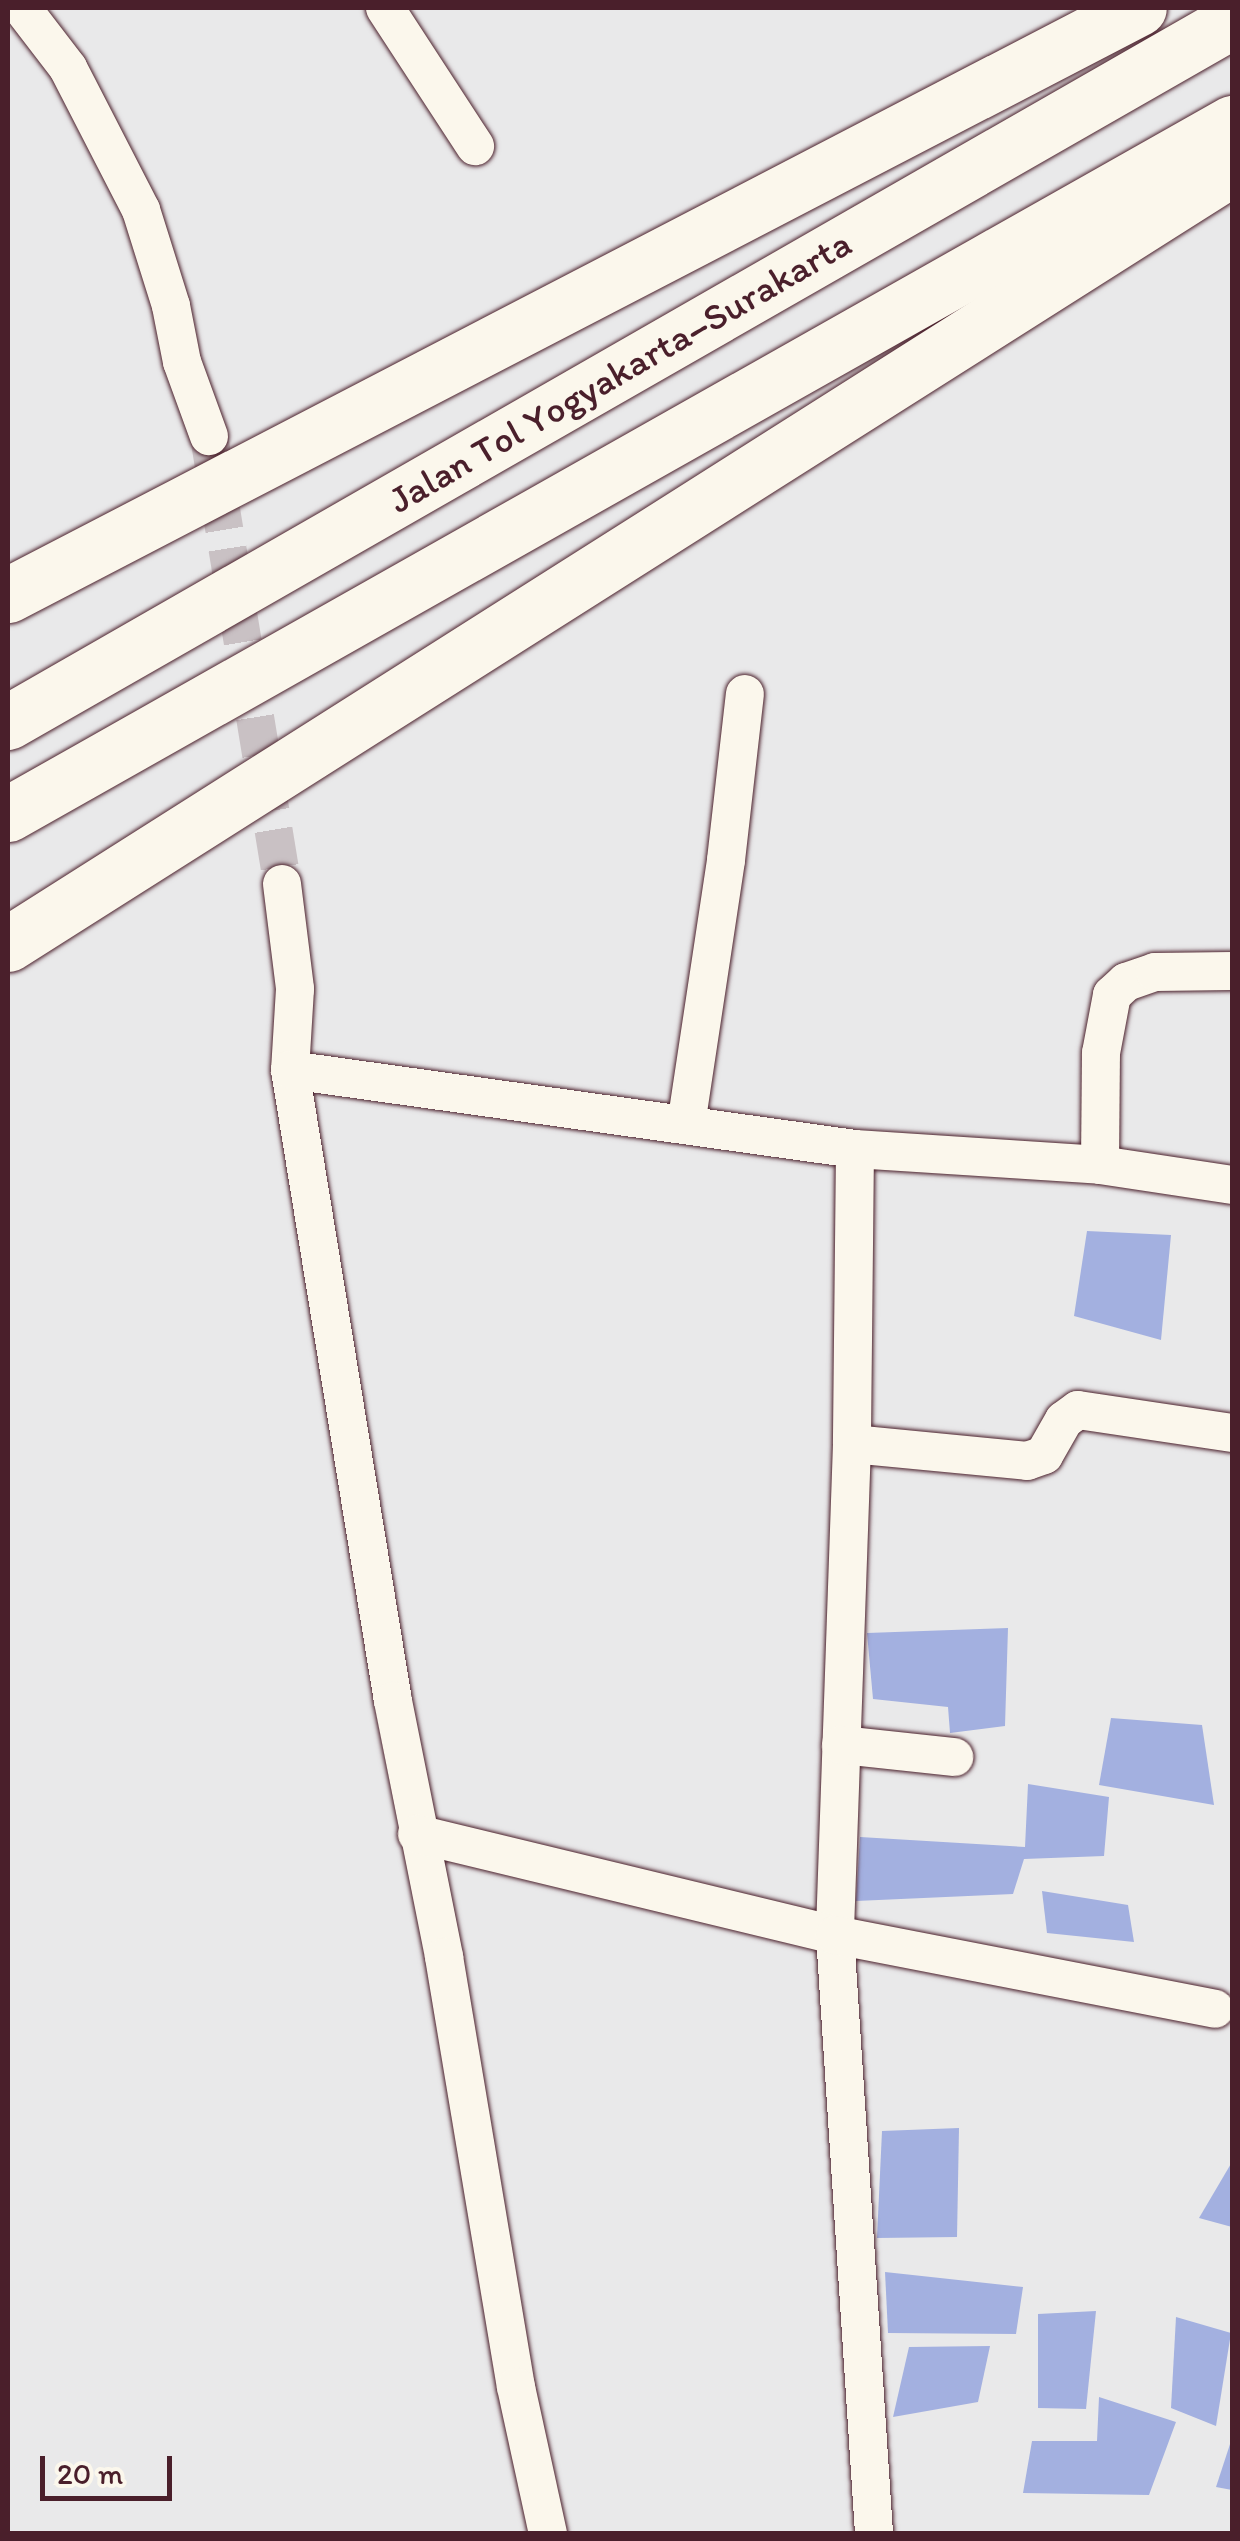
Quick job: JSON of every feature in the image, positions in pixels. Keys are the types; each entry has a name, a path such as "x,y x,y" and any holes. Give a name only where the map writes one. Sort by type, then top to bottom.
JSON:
{"highway":[{"path":"8,595 1139,8"},
{"name":"Jalan Tol Yogyakarta–Surakarta","path":"8,722 1232,21"},
{"path":"8,814 1232,122"},
{"path":"8,944 1232,168"}],"street":[{"path":"22,8 68,68 141,210 172,306 182,362 209,436"},
{"path":"385,8 475,146"},
{"path":"686,1126 726,860 744,694"},
{"path":"282,884 296,989 290,1070 418,1834 444,1957 516,2387 548,2533 563,2534"},
{"path":"1100,1166 1101,1053 1112,994 1126,982 1155,972 1232,972"},
{"path":"290,1070 855,1150 1100,1166 1232,1185"},
{"path":"855,1150 852,1444 834,1935 874,2534"},
{"path":"852,1444 1027,1461 1044,1455 1064,1420 1078,1410 1232,1434"},
{"path":"841,1745 954,1758"},
{"path":"418,1834 834,1935 1215,2009"}],"building":[{"path":"1087,1231 1171,1235 1161,1340 1074,1316"},
{"path":"1008,1628 1005,1726 950,1733 948,1707 873,1699 867,1633"},
{"path":"1111,1718 1202,1725 1214,1805 1099,1785"},
{"path":"1028,1784 1109,1797 1104,1856 1024,1859 1013,1894 856,1901 860,1837 1025,1847"},
{"path":"1042,1891 1128,1905 1134,1942 1047,1933"},
{"path":"959,2128 957,2237 877,2238 882,2131"},
{"path":"1232,2162 1232,2227 1199,2218"},
{"path":"885,2272 1023,2287 1016,2334 888,2333"},
{"path":"1096,2311 1086,2409 1038,2408 1038,2314"},
{"path":"1176,2317 1231,2333 1216,2426 1171,2408"},
{"path":"990,2346 978,2402 893,2417 909,2347"},
{"path":"1099,2397 1176,2422 1149,2495 1023,2493 1032,2441 1097,2441"},
{"path":"1232,2438 1232,2490 1216,2487"}],"tunnel":[{"path":"209,436 282,884"}]}
